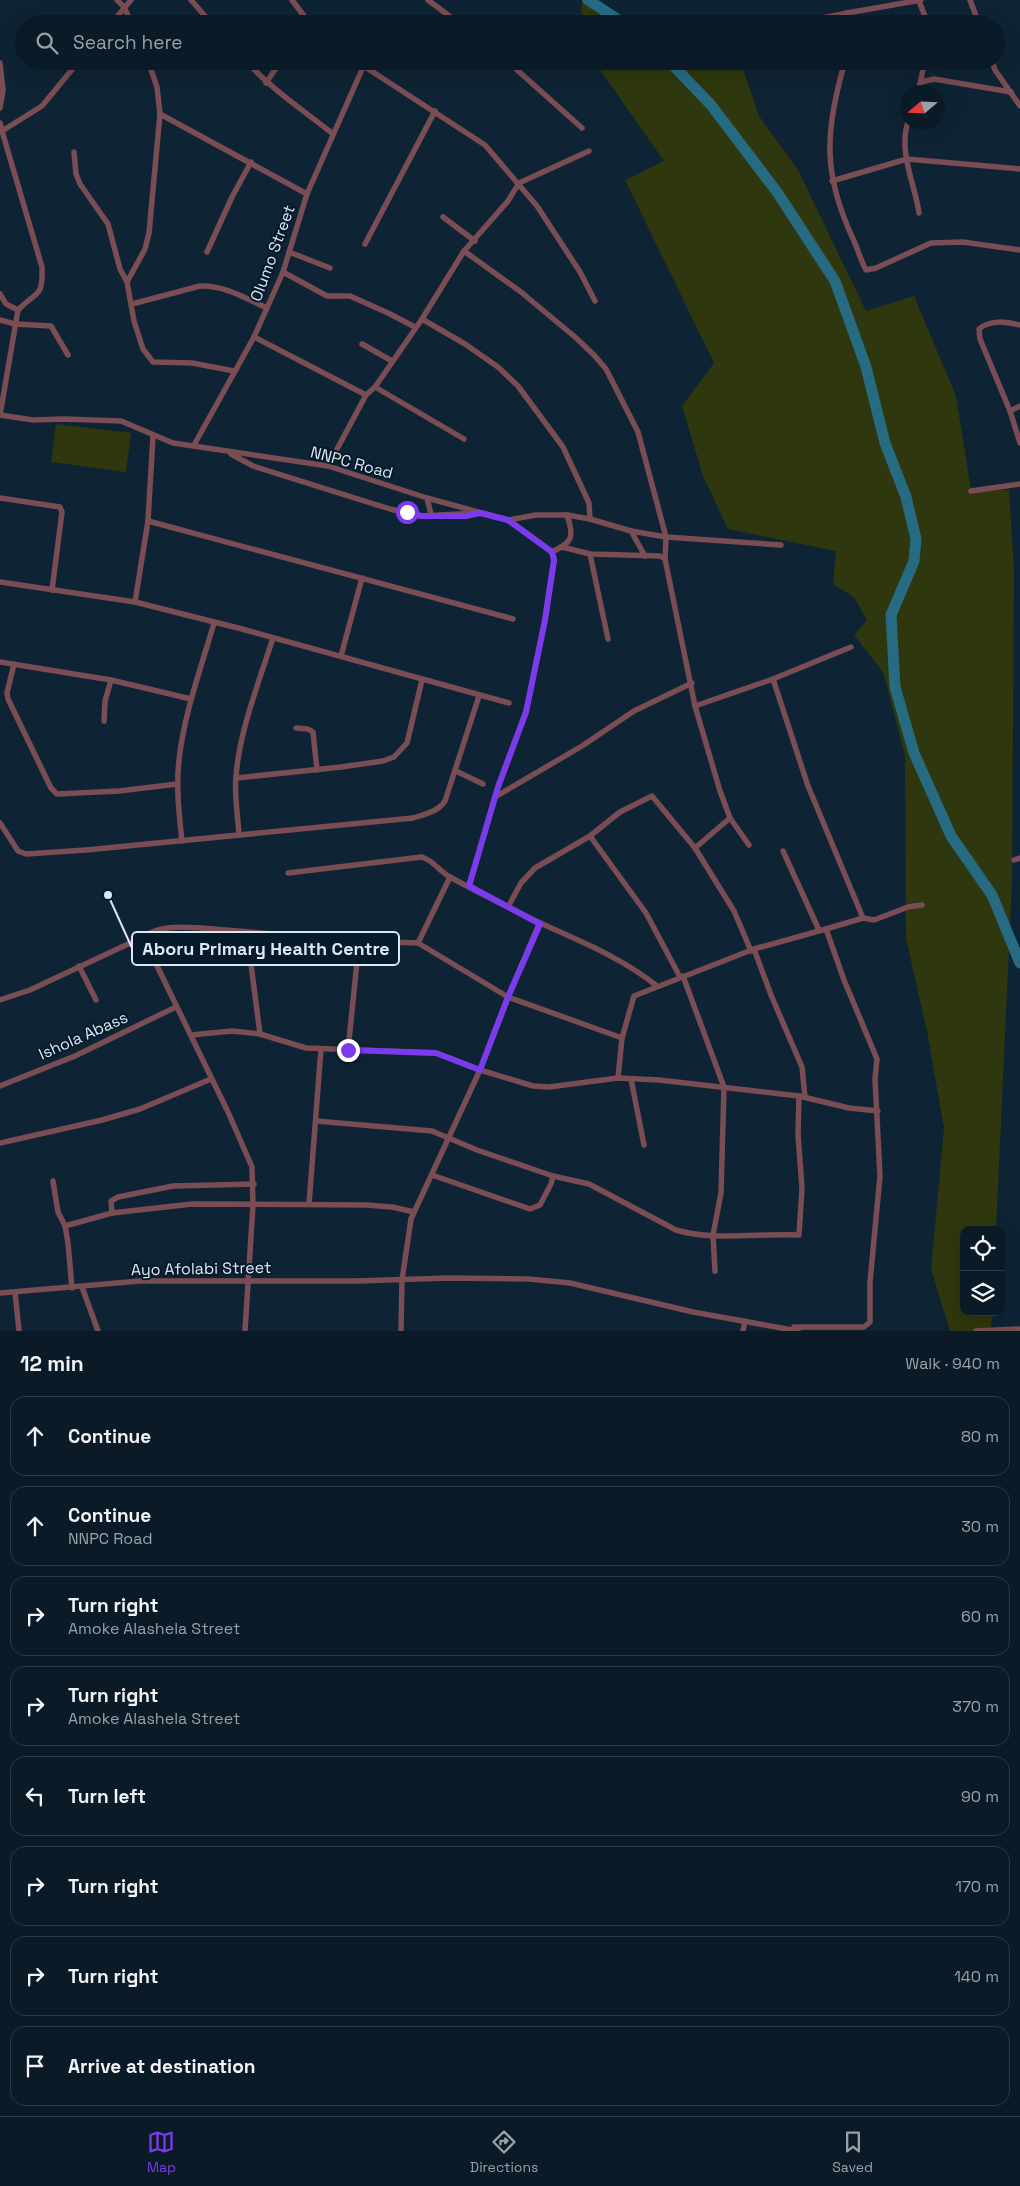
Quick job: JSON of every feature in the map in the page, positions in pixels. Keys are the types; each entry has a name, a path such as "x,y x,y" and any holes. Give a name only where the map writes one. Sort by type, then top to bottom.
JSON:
{"street":[{"path":"117,0 124,7 128,15"},
{"path":"118,15 131,0"},
{"path":"191,0 204,15"},
{"path":"292,0 302,15"},
{"path":"428,0 448,15"},
{"path":"837,15 920,0 925,15"},
{"path":"970,0 976,15"},
{"path":"0,63 3,90 0,108"},
{"path":"2,131 42,106 72,70"},
{"path":"127,282 148,241 160,114 157,87 151,70"},
{"path":"254,70 266,83 333,134"},
{"path":"266,83 275,70"},
{"name":"Olumo Street","path":"194,445 254,337 267,308 283,272 307,194 362,70"},
{"path":"372,70 485,145 519,183 567,251 590,288 595,301"},
{"path":"517,70 582,128"},
{"path":"842,70 836,91 831,133 829,156 832,181 840,211 868,270 931,243 963,242 1020,250"},
{"path":"920,85 924,70"},
{"path":"995,70 1020,106"},
{"path":"921,82 934,79 1011,92"},
{"path":"366,244 435,111"},
{"path":"160,114 307,194"},
{"path":"0,123 42,267 42,287 36,296 18,310 0,415"},
{"path":"907,130 905,140 907,159 919,213"},
{"path":"74,152 76,174 80,184 108,224 120,269 127,282 144,350 153,362 192,363 234,371"},
{"path":"328,466 366,395 374,387 414,327 422,320 464,251 475,241 508,201 519,183 589,152"},
{"path":"832,181 907,159 1020,169"},
{"path":"207,252 250,162"},
{"path":"443,217 475,241"},
{"path":"464,251 522,292 594,354 606,370 638,432 666,536 665,559 692,683 695,706 730,818 749,845"},
{"path":"289,252 330,268"},
{"path":"283,272 327,296 350,296 388,312 414,327"},
{"path":"132,304 210,285 220,287 267,308"},
{"path":"0,294 6,304 18,310"},
{"path":"0,320 15,324 51,326 68,355"},
{"path":"422,320 466,344 498,367 518,386 563,447 589,502 590,519"},
{"path":"1020,325 993,322 979,329 980,339 1010,411 1020,442"},
{"path":"254,337 366,395"},
{"path":"362,344 392,360"},
{"path":"374,387 464,439"},
{"path":"1010,411 1020,406"},
{"name":"NNPC Road","path":"0,415 33,420 121,421 173,443 328,466 427,498 508,520 536,515 567,515 590,519 631,532 781,546"},
{"path":"135,602 148,521 153,436"},
{"path":"226,451 253,466 390,509 421,516 480,513"},
{"path":"972,491 1020,484"},
{"path":"0,498 60,507 62,512 52,590"},
{"path":"427,498 431,514"},
{"path":"552,552 567,544 571,537 572,528 567,515"},
{"path":"469,886 495,797 528,704 554,560 552,552 508,520"},
{"path":"148,521 513,619"},
{"path":"631,532 645,556"},
{"path":"562,547 590,554 660,556 665,559"},
{"path":"590,554 608,639"},
{"path":"341,656 362,578"},
{"path":"0,582 135,602 341,656 509,703"},
{"path":"182,841 177,784 179,760 192,699 214,623"},
{"path":"239,835 236,778 250,711 273,638"},
{"path":"695,706 772,679 851,647"},
{"path":"0,662 112,680 192,699"},
{"path":"14,664 7,693 8,700 51,788 57,794 110,792 177,784"},
{"path":"772,679 808,786 863,918"},
{"path":"104,721 105,701 112,680"},
{"path":"236,778 317,770 383,761 394,757 407,743 422,680"},
{"path":"495,797 582,746 634,710 692,683"},
{"path":"0,823 18,851 26,854 182,841 413,818 430,813 441,807 456,771 479,696"},
{"path":"296,728 308,729 313,732 317,770"},
{"path":"456,771 483,784"},
{"path":"316,1121 432,1131 448,1139 553,1176 589,1184 676,1230 699,1236 799,1235 802,1188 798,1135 802,1096 802,1066 734,912 694,848 652,796 620,812 590,836 535,868 521,883 508,907"},
{"path":"694,848 730,818"},
{"path":"590,836 646,913 681,977 724,1087 721,1193 713,1235 715,1271"},
{"path":"783,851 819,930"},
{"path":"288,873 422,857 430,860 450,877 540,924 595,946 636,969 657,986"},
{"path":"418,943 450,877"},
{"path":"618,1078 622,1038 634,996 752,950 863,918 874,920 908,907 922,905"},
{"path":"401,1331 402,1280 414,1212 480,1070 508,997 540,924"},
{"path":"0,1000 30,990 151,932 182,927 358,941 418,943 508,997 622,1038"},
{"path":"776,1326 864,1327 870,1322 870,1282 880,1176 875,1079 877,1059 844,980 826,929"},
{"path":"143,937 191,1034 249,1159 254,1184 245,1331"},
{"path":"249,949 260,1034"},
{"path":"348,1050 358,952"},
{"path":"79,966 96,1000"},
{"name":"Ishola Abass","path":"0,1086 75,1056 176,1007"},
{"path":"191,1034 232,1031 260,1034 298,1047 436,1053 480,1070 533,1086 549,1087 618,1078 632,1079 802,1096 849,1108 878,1111"},
{"path":"309,1204 321,1049"},
{"path":"0,1143 133,1111 211,1079"},
{"path":"632,1079 644,1145"},
{"path":"432,1174 530,1209 540,1205 553,1176"},
{"path":"53,1181 58,1212 65,1226 72,1288"},
{"path":"112,1213 111,1201 114,1198 174,1186 254,1184"},
{"path":"65,1226 112,1213 192,1204 309,1204 392,1207 414,1212"},
{"name":"Ayo Afolabi Street","path":"0,1293 140,1281 402,1280 448,1278 570,1282 693,1312 776,1326"},
{"path":"82,1287 98,1331"},
{"path":"15,1292 19,1331"},
{"path":"743,1331 745,1321"},
{"path":"776,1326 798,1331"},
{"path":"976,1331 1020,1328"}],"green space":[{"path":"582,0 593,0 612,15 581,15"},
{"path":"600,70 743,70 759,116 798,170 866,311 914,296 956,396 971,490 1009,490 1014,569 1012,883 996,1226 960,1226 960,1316 992,1316 991,1331 950,1331 931,1269 944,1128 928,1036 906,938 905,755 883,672 854,635 867,620 854,597 833,584 836,551 728,529 703,476 682,406 714,363 625,180 664,161"},
{"path":"56,424 131,433 126,472 51,462"}],"waterway":[{"path":"588,0 611,15"},
{"path":"678,70 711,105 777,192 835,281 866,367 885,443 906,497 916,539 914,561 891,615 895,687 914,753 951,836 992,895 1020,963"}],"place":[{"name":"Aboru Primary Health Centre","path":"108,895"}],"route":[{"path":"348,1050 436,1053 480,1070 508,997 540,924 469,886 498,787 526,712 545,620 554,560 552,552 508,520 480,513 466,516 431,514 421,516 407,512"}]}
